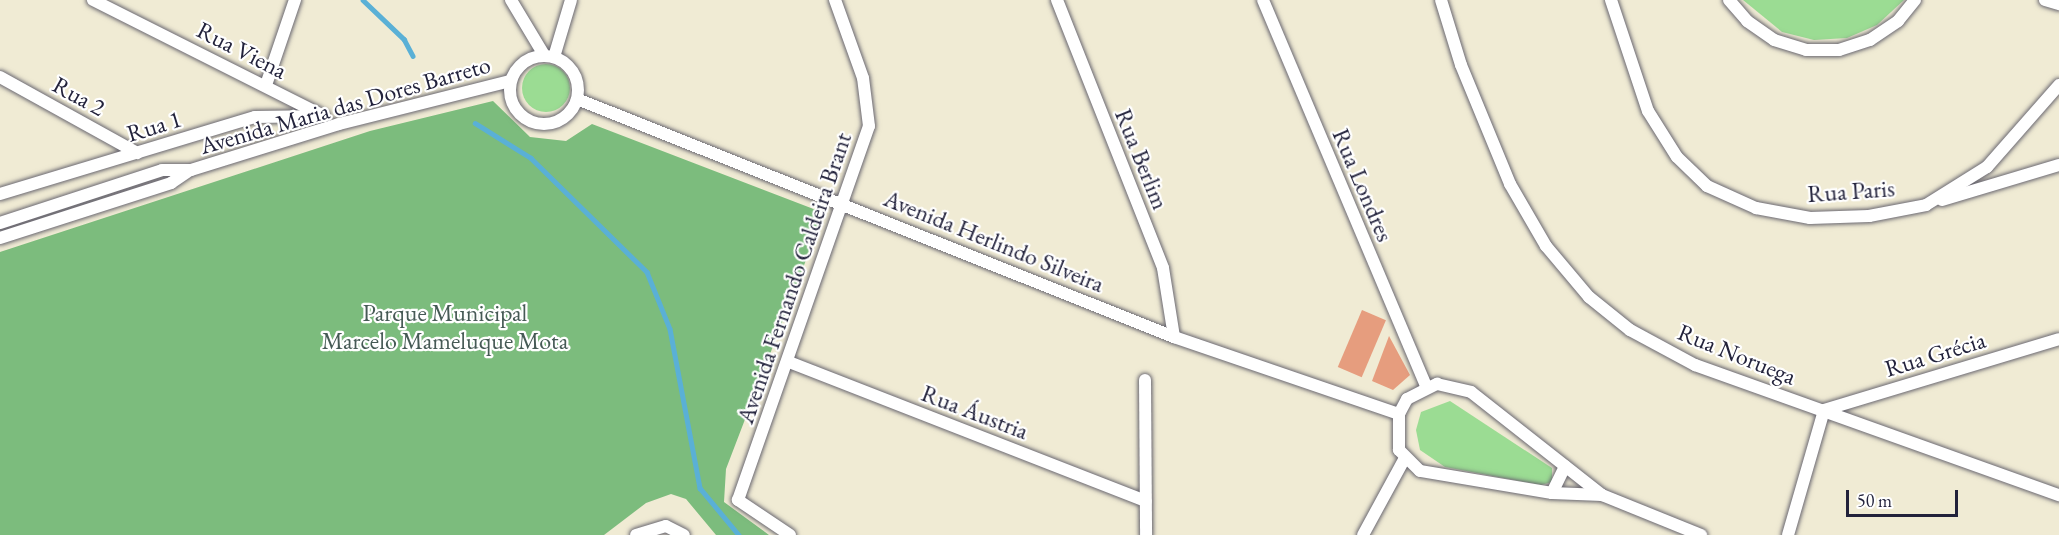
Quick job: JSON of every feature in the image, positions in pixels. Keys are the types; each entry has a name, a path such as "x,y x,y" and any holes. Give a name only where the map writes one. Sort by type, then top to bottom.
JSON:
{"street":[{"name":"Rua Viena","path":"93,0 114,4 339,124"},
{"path":"266,85 295,0"},
{"path":"511,0 549,56 571,69 577,99 556,122 535,123 517,111 510,81 523,63 549,56"},
{"path":"549,56 571,0"},
{"name":"Avenida Fernando Caldeira Brant","path":"790,535 738,500 789,362 841,201 869,126 863,78 835,0"},
{"name":"Rua Berlim","path":"1057,0 1163,267 1174,337"},
{"name":"Rua Londres","path":"1263,0 1426,386"},
{"name":"Rua Noruega","path":"1442,0 1510,184 1546,246 1589,297 1630,330 1695,365 2059,495"},
{"name":"Rua Paris","path":"1611,0 1648,111 1677,157 1707,186 1756,208 1810,218 1869,216 1926,205 1987,167 2059,85"},
{"path":"1729,0 1747,21 1774,40 1806,50 1839,50 1870,40 1898,21 1915,0"},
{"path":"2045,0 2059,4"},
{"name":"Rua 2","path":"0,77 137,153"},
{"name":"Avenida Maria das Dores Barreto","path":"0,238 171,183 191,170 339,124 510,81"},
{"name":"Avenida Herlindo Silveira","path":"577,99 841,201 1174,337 1399,414"},
{"name":"Rua 1","path":"0,194 255,117 324,116"},
{"path":"1926,205 2059,165"},
{"name":"Avenida Maria das Dores Barreto","path":"0,223 162,170 191,170"},
{"name":"Rua Grécia","path":"1824,410 2059,339"},
{"name":"Rua Áustria","path":"789,362 1146,501"},
{"path":"1145,380 1146,535"},
{"path":"1602,495 1552,493 1432,476 1405,458 1395,432 1399,414 1426,386 1455,385 1471,392 1602,495 1701,535"},
{"path":"1788,535 1824,410"},
{"path":"1363,535 1405,458"},
{"path":"1552,493 1564,466"},
{"path":"636,535 666,526 684,535"}],"green space":[{"path":"1743,0 1904,0 1877,25 1847,38 1814,40 1782,32"},
{"path":"546,64 563,71 570,88 563,105 546,112 529,105 522,88 529,71"},
{"name":"Parque Municipal Marcelo Mameluque Mota","path":"493,101 530,137 566,141 592,124 824,213 726,469 724,502 769,535 716,535 686,499 671,494 646,503 604,535 0,535 0,252 370,131"},
{"path":"1450,401 1552,468 1552,482 1541,485 1445,467 1420,450 1416,430 1421,412"}],"building":[{"path":"1362,310 1386,320 1362,377 1338,367"},
{"path":"1389,336 1410,375 1393,390 1372,381"}],"waterway":[{"path":"363,0 404,39 413,56"},
{"path":"475,123 531,158 647,272 670,329 700,488 739,535"}]}
